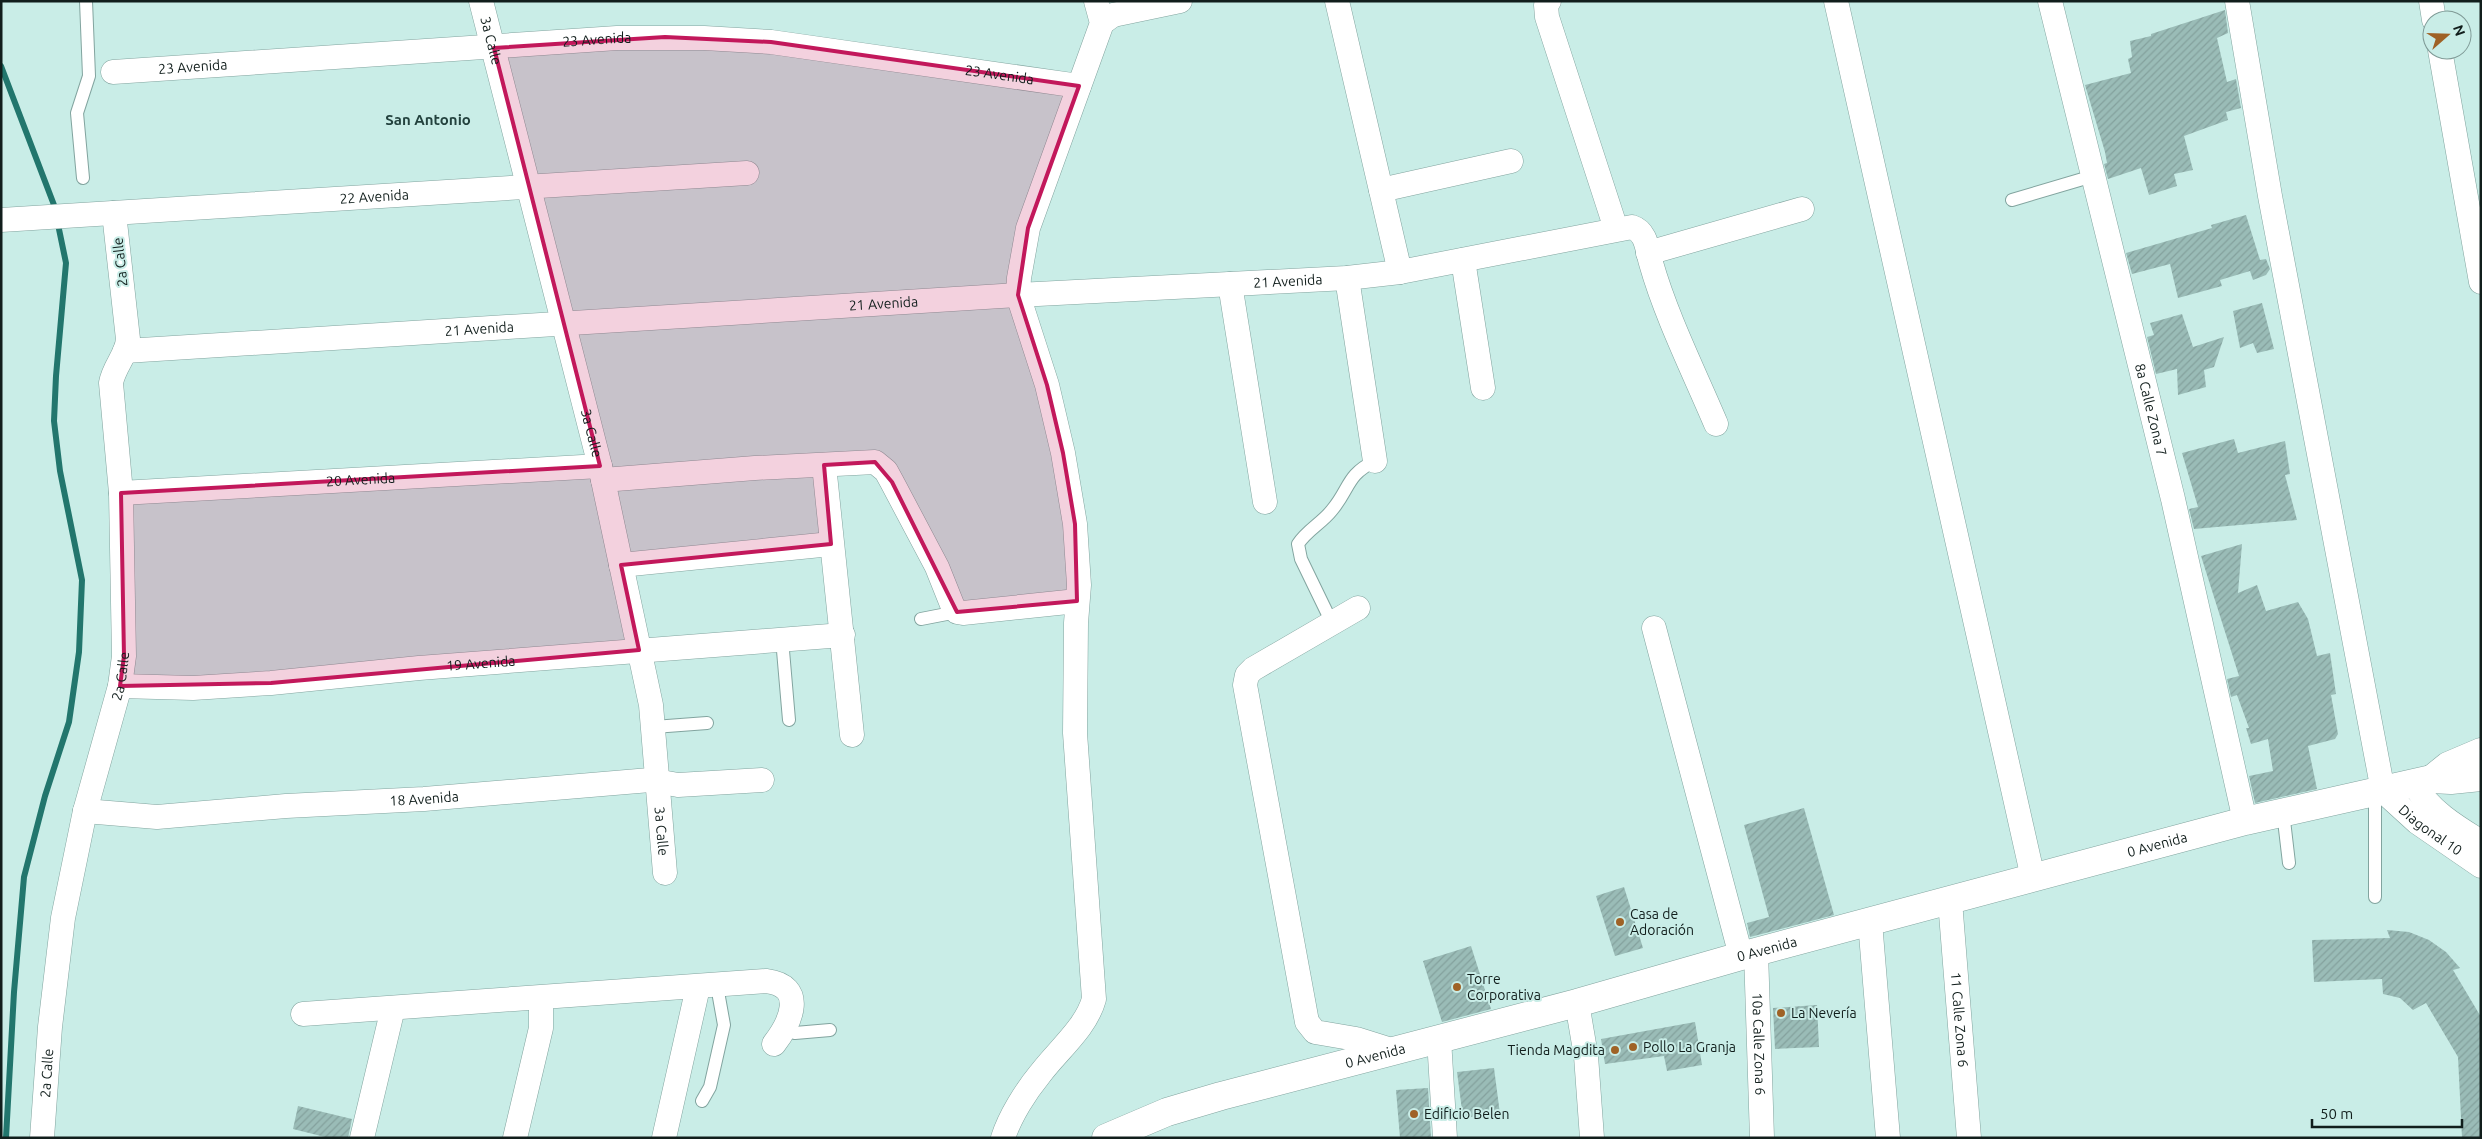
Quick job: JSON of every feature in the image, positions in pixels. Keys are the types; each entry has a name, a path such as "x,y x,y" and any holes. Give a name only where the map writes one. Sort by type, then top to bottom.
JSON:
{"street":[{"name":"3a Calle","path":"481,1 565,323 601,473 651,705 665,873"},
{"path":"1003,1138 1021,1103 1039,1075 1081,1025 1094,999 1075,733 1079,585 1075,524 1063,453 1047,385 1018,296 1019,278 1028,228 1079,86 1099,12 1112,15 1180,1"},
{"path":"1337,1 1400,272"},
{"path":"1549,1 1546,5 1547,17 1627,229 1645,239 1654,276 1716,424"},
{"path":"1836,1 2033,878"},
{"name":"8a Calle Zona 7","path":"2050,1 2173,499 2245,820"},
{"path":"2238,1 2270,196 2379,792"},
{"name":"23 Avenida","path":"113,72 494,48 617,38 665,37 761,41 1079,86"},
{"path":"2442,60 2481,282"},
{"path":"1382,190 1511,161"},
{"name":"22 Avenida","path":"8,220 396,193 529,188 747,173"},
{"path":"1648,253 1802,209"},
{"name":"2a Calle","path":"42,1138 50,1028 63,918 85,811 120,686 124,656 121,493 111,382 113,371 125,351 128,339 105,214"},
{"name":"21 Avenida","path":"125,351 565,323 1347,278 1400,272 1627,229"},
{"path":"1463,260 1483,388"},
{"path":"1347,278 1375,460"},
{"path":"1230,284 1265,502"},
{"name":"20 Avenida","path":"121,493 755,468 868,461 880,465 892,482 932,556 953,607 957,612"},
{"path":"824,465 852,735"},
{"path":"621,565 831,544"},
{"path":"957,612 963,613 1078,601"},
{"path":"1358,608 1253,669 1247,675 1245,685 1307,1022 1315,1032 1356,1039 1391,1050"},
{"name":"10a Calle Zona 6","path":"1654,628 1748,954 1762,1138"},
{"name":"19 Avenida","path":"120,686 193,688 271,683 639,650 843,635"},
{"path":"2423,781 2448,766 2481,752"},
{"path":"2423,781 2481,777"},
{"name":"18 Avenida","path":"85,811 157,817 286,806 424,799 650,780 678,785 762,780"},
{"name":"0 Avenida","path":"1106,1138 1167,1112 1391,1050 1577,1003 1748,954 2245,820 2423,781"},
{"name":"Diagonal 10","path":"2423,781 2420,794 2439,814 2481,842"},
{"name":"Diagonal 10","path":"2379,792 2417,822 2481,866"},
{"name":"11 Calle Zona 6","path":"1950,901 1969,1138"},
{"path":"1870,922 1888,1138"},
{"path":"303,1014 766,981 783,984 788,989 792,999 787,1024 774,1044"},
{"path":"664,1138 708,986"},
{"path":"516,1138 541,1028 541,998"},
{"path":"1577,1003 1586,1056 1592,1138"},
{"path":"362,1138 393,1008"},
{"path":"1439,1039 1445,1138"}],"lane":[{"path":"83,178 77,113 89,76 86,1"},
{"path":"2012,200 2093,176"},
{"path":"1332,623 1300,559 1298,544 1338,504 1353,475 1375,460"},
{"path":"921,619 957,612"},
{"path":"782,640 789,720"},
{"path":"654,727 707,723"},
{"path":"2375,897 2379,792"},
{"path":"2284,812 2289,863"},
{"path":"702,1101 710,1087 724,1025 708,986"},
{"path":"787,1024 787,1029 793,1033 830,1030"}],"highlighted area":[{"path":"665,37 771,42 1079,86 1028,228 1018,295 1047,385 1063,453 1075,524 1077,601 957,612 892,482 875,462 824,465 831,544 621,565 639,650 271,683 120,686 124,656 121,493 600,466 494,48"}],"building":[{"path":"2225,10 2228,33 2217,38 2227,82 2236,79 2241,108 2226,112 2228,120 2184,136 2193,170 2174,174 2177,186 2149,195 2141,168 2108,179 2104,164 2107,163 2105,152 2085,85 2131,73 2128,59 2132,57 2130,41 2151,36 2151,34"},
{"path":"2246,215 2260,260 2266,259 2270,269 2266,275 2253,280 2250,271 2220,280 2222,286 2178,298 2170,264 2132,274 2126,253 2212,228 2211,225"},
{"path":"2262,303 2274,349 2257,353 2253,343 2240,348 2233,311"},
{"path":"2182,314 2193,347 2224,337 2214,367 2204,370 2206,387 2178,395 2177,369 2156,374 2147,337 2154,335 2150,323"},
{"path":"2234,439 2238,453 2285,441 2290,474 2285,475 2297,520 2194,529 2189,509 2198,507 2182,453"},
{"path":"2242,544 2238,593 2257,585 2266,611 2298,602 2308,619 2317,656 2330,653 2336,694 2331,695 2338,734 2335,739 2308,746 2317,789 2255,803 2249,776 2273,771 2268,739 2251,744 2246,728 2249,728 2237,695 2231,697 2227,679 2239,676 2201,556"},
{"path":"1804,808 1834,915 1750,937 1747,923 1769,917 1744,825"},
{"name":"Casa de Adoración","path":"1624,887 1643,948 1615,956 1596,896"},
{"path":"2387,930 2409,932 2429,940 2446,952 2460,968 2453,970 2481,1017 2481,1138 2462,1138 2458,1057 2426,1003 2413,1010 2400,998 2383,994 2382,979 2314,982 2312,940 2390,938"},
{"name":"Torre Corporativa","path":"1471,946 1491,1009 1442,1022 1423,961"},
{"path":"1817,1005 1819,1047 1775,1049 1773,1008"},
{"path":"1695,1022 1702,1065 1667,1071 1664,1056 1605,1064 1601,1039"},
{"path":"1494,1068 1500,1114 1463,1118 1457,1072"},
{"name":"Edificio Belen","path":"1428,1088 1431,1138 1400,1138 1396,1090"},
{"path":"298,1106 352,1119 348,1138 329,1138 293,1129"}],"waterway":[{"path":"1,66 54,205 66,263 54,421 60,471 82,580 79,652 69,722 45,796 24,877 14,992 6,1138"}],"place":[{"name":"Casa de Adoración","path":"1620,922"},
{"name":"Torre Corporativa","path":"1457,987"},
{"name":"La Nevería","path":"1781,1013"},
{"name":"Pollo La Granja","path":"1633,1047"},
{"name":"Tienda Magdita","path":"1615,1050"},
{"name":"Edificio Belen","path":"1414,1114"}],"district":[{"name":"San Antonio","path":"428,119"}]}
